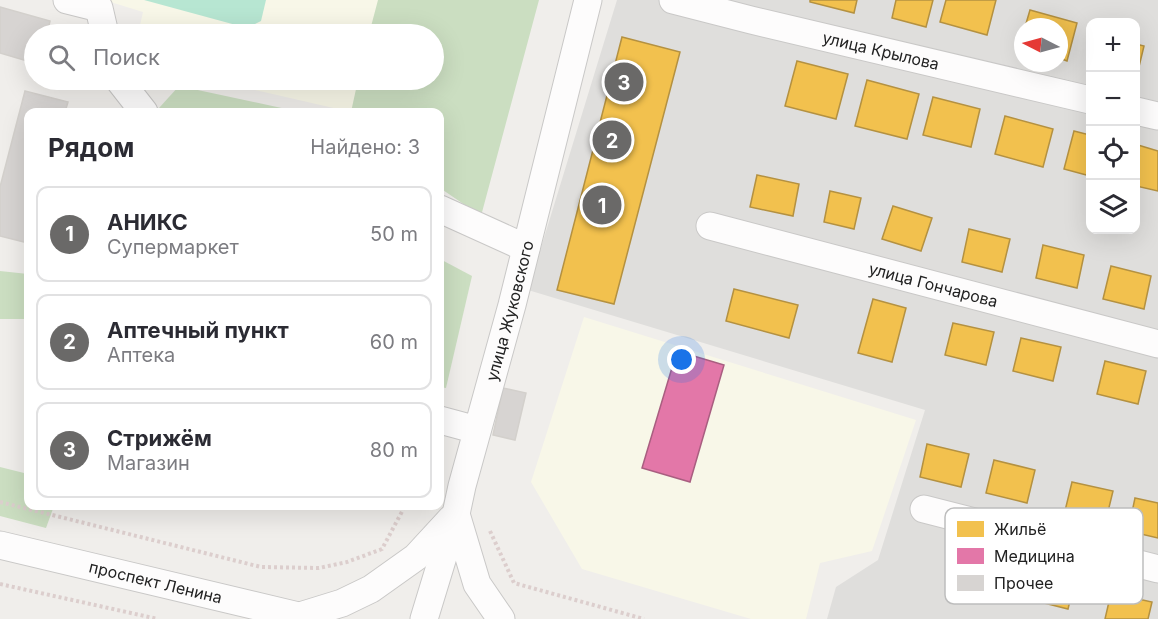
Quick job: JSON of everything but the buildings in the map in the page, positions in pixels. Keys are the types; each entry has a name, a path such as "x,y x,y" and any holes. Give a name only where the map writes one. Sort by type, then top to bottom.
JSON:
{"street":[{"path":"68,0 99,8 103,24"},
{"name":"улица Жуковского","path":"424,619 456,514 512,305 588,0"},
{"name":"улица Крылова","path":"674,0 753,10 1086,99"},
{"path":"127,90 141,108"},
{"path":"1140,112 1158,116"},
{"path":"444,212 526,248"},
{"name":"улица Гончарова","path":"710,226 1158,344"},
{"path":"444,421 477,430"},
{"path":"924,509 945,514"},
{"path":"305,618 371,589 416,557 456,514"},
{"path":"456,514 477,584 501,619"},
{"name":"проспект Ленина","path":"0,545 305,618"},
{"path":"1143,565 1158,569"}],"path":[{"path":"0,502 24,508"},
{"path":"32,510 261,567 319,568 347,562 382,549 403,510"},
{"path":"486,521 514,583 644,619"},
{"path":"0,584 158,619"}],"shaded area":[{"path":"104,0 523,0 443,108 334,108 255,90 444,90 444,24 140,24 143,12"},
{"path":"617,0 1158,0 1158,619 827,619 836,587 878,560 925,410 528,290"},
{"path":"584,317 916,420 872,551 820,563 806,619 751,619 582,569 531,482"}],"green space":[{"path":"144,0 266,0 261,21 255,24 232,24"},
{"path":"378,0 539,0 481,216 444,191 444,108 352,108 356,90 444,90 444,24 372,24"},
{"path":"175,90 198,90 281,108 159,108"},
{"path":"444,261 472,276 446,388 444,388"},
{"path":"0,271 24,274 24,319 0,319"},
{"path":"0,467 24,473 24,510 53,510 46,528 0,516"}],"place":[{"name":"Стрижём","path":"624,82"},
{"name":"Аптечный пункт","path":"612,140"},
{"name":"АНИКС","path":"602,205"}]}
